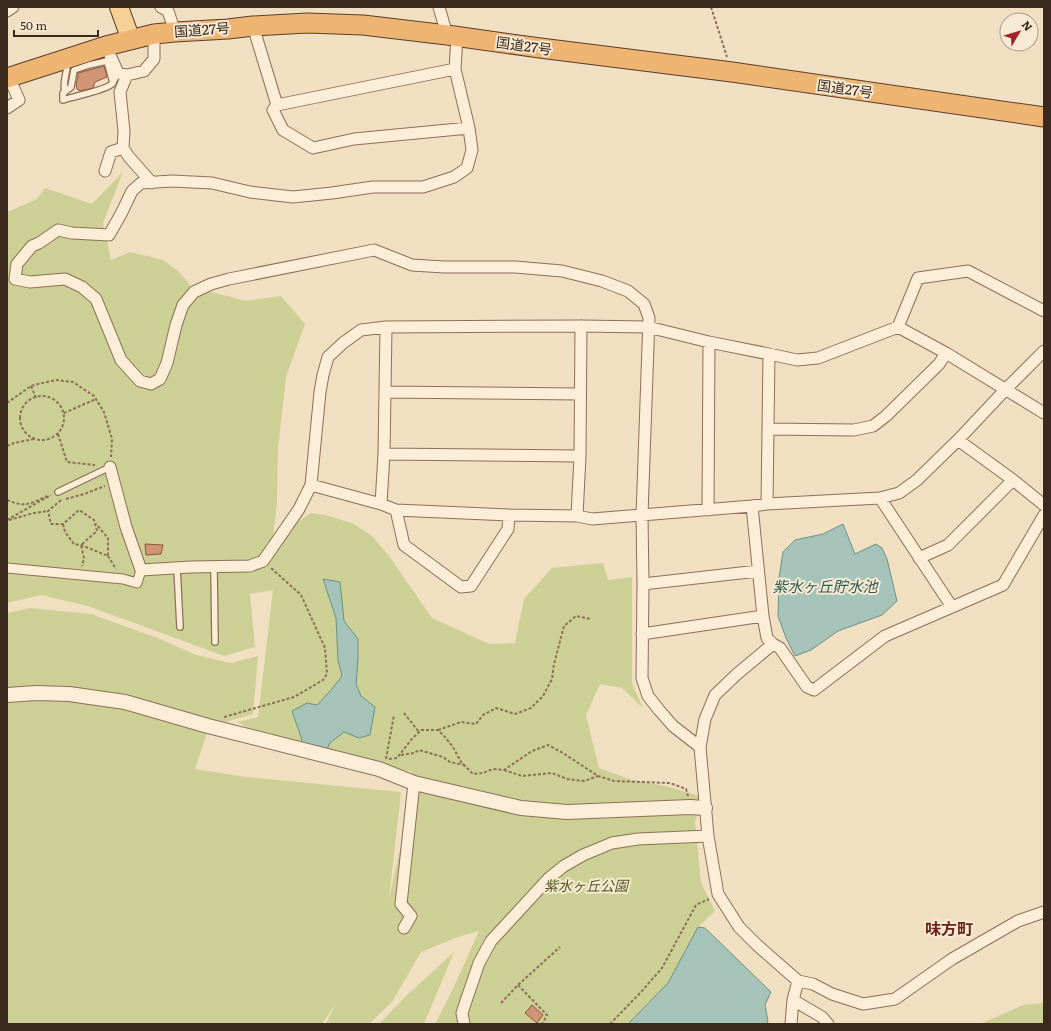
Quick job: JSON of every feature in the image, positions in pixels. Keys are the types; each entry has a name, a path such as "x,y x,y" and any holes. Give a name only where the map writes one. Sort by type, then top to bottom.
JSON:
{"highway":[{"name":"国道27号","path":"8,78 106,46 154,34 307,23 363,25 732,72 1044,118"}],"main road":[{"path":"119,7 131,40"}],"street":[{"path":"7,12 13,7"},
{"path":"161,7 168,11 175,32"},
{"path":"439,7 452,36 455,69 469,128 472,150 467,168 454,177 423,187 373,187 293,197 250,192 212,183 172,181 141,183 132,191 109,235 72,233 58,230 32,246 17,264 15,280 30,282 65,279 82,287 96,299 121,360 140,381 151,384 160,378 166,363 183,305 194,292 211,284 229,279 374,250 412,265 562,271 602,281 628,291 644,304 649,318 642,515 642,678 648,696 673,726 700,747"},
{"path":"253,26 277,105"},
{"path":"123,74 144,70 154,59 154,34"},
{"path":"106,46 123,74 120,92 124,131 123,148 152,183"},
{"path":"455,69 277,105 273,110 283,130 314,148 354,139 469,128"},
{"path":"7,108 19,100 8,78"},
{"path":"105,171 111,152 123,148"},
{"path":"141,570 250,566 263,560 299,509 311,485 320,392 328,357 343,343 361,330 386,327 648,327 709,342 797,360 818,358 898,327 918,278 968,271 1044,310"},
{"path":"577,516 580,456 581,326"},
{"path":"381,504 384,454 386,327"},
{"path":"898,327 946,353 1044,413"},
{"path":"708,510 709,342"},
{"path":"311,485 381,504 396,510 509,515 577,516 592,519 767,504 880,498 899,493 916,480 958,440 1044,351"},
{"path":"768,429 854,430 873,426 886,416 939,364 946,353"},
{"path":"767,504 769,354"},
{"path":"385,392 580,394"},
{"path":"958,440 1044,504"},
{"path":"384,454 580,456"},
{"path":"7,568 123,579 137,583 141,570 126,528 110,467"},
{"path":"919,558 948,545 1013,480"},
{"path":"880,498 952,607"},
{"path":"752,506 763,616 767,638 780,648 807,687 814,690 885,636 1003,585 1044,515"},
{"path":"396,510 404,545 461,587 471,586 508,529 509,515"},
{"path":"643,584 758,571"},
{"path":"642,634 763,616"},
{"path":"773,644 715,694 705,719 700,747 708,836 718,894 739,927 757,945 798,981 813,984 832,994 863,1004 895,999 952,959 1018,922 1044,912"},
{"path":"7,695 36,693 69,694 124,702 208,726 383,764 414,783 521,808 566,812 690,807 705,808"},
{"path":"404,928 411,916 401,904 414,783"},
{"path":"464,1024 462,1013 480,963 491,941 549,878 564,866 583,855 612,843 638,839 708,836"},
{"path":"791,1024 793,1000 798,981"},
{"path":"793,1000 822,1017 828,1024"}],"lane":[{"path":"66,60 68,68 64,79 65,92 63,93 63,100 101,89 113,83 123,74"},
{"path":"65,92 71,88 74,70 107,61 113,83"},
{"path":"58,492 110,467"},
{"path":"214,567 215,642"},
{"path":"177,568 180,627"}],"path":[{"path":"712,7 732,72"},
{"path":"7,403 32,386 56,380 73,382 94,396 104,412 112,439 110,467 67,462 58,434"},
{"path":"32,386 36,398"},
{"path":"7,446 14,443 35,439 47,440 58,434 64,421 64,413 56,401 49,398 36,398 28,402 23,408 21,422 28,435 35,439"},
{"path":"64,413 96,399"},
{"path":"7,520 48,511 62,500 114,483"},
{"path":"7,500 18,505 27,505 58,492"},
{"path":"7,520 58,492"},
{"path":"48,511 51,524 63,524 79,510 94,520 108,538 108,556 81,545 74,544 65,532 63,524"},
{"path":"81,545 97,531 95,523"},
{"path":"79,575 84,558 81,545"},
{"path":"208,726 217,719 294,697 323,680 327,674 325,648 301,595 263,560"},
{"path":"383,764 397,758 421,730 438,730 461,722 476,724 483,715 496,708 515,714 531,708 543,696 552,679 554,664 564,626 576,616 592,619"},
{"path":"404,712 419,732"},
{"path":"383,764 394,715"},
{"path":"438,730 453,747 461,762 473,774 494,770 504,770 522,776 552,773 567,779 584,782 598,776"},
{"path":"504,770 532,751 548,745 598,776 614,781 670,784 686,789 690,807"},
{"path":"399,755 414,753 419,750 443,757 450,762 465,766"},
{"path":"610,1024 662,968 696,905 718,894"},
{"path":"500,1003 560,947"},
{"path":"518,985 547,1015 542,1024"}],"green space":[{"name":"紫水ヶ丘公園","path":"123,172 103,223 111,260 130,252 163,260 179,272 192,287 246,301 281,296 305,324 286,377 278,449 277,503 273,538 311,513 325,515 352,523 372,536 389,556 432,618 489,644 515,643 524,599 552,568 603,563 608,580 632,577 632,684 643,708 622,688 600,684 586,715 599,768 632,780 666,786 702,797 695,822 701,883 715,911 698,927 668,983 628,1024 435,1024 452,991 479,931 458,937 421,952 392,1002 369,1024 326,1024 335,1005 322,1024 7,1024 7,613 30,608 91,614 158,638 196,655 231,663 258,656 253,714 209,727 195,769 246,777 401,792 389,899 403,836 412,771 397,770 291,750 237,722 258,717 273,590 250,594 255,647 224,656 88,606 41,595 7,603 7,212 37,199 45,188 92,204"},
{"path":"454,952 424,1024 379,1024 405,997"},
{"path":"1044,1003 1044,1024 980,1024 1023,1005"}],"water":[{"name":"紫水ヶ丘貯水池","path":"843,524 855,554 876,544 882,548 887,559 897,601 882,615 838,631 811,650 795,656 786,638 778,616 779,578 783,552 795,540 823,534"},
{"path":"323,579 340,582 344,621 358,639 356,684 361,696 375,707 370,735 359,738 344,732 330,743 326,751 303,746 292,711 307,703 317,705 342,676 338,660 336,618"},
{"path":"698,927 705,928 771,992 765,1005 768,1021 766,1024 628,1024 668,983"}],"building":[{"path":"104,66 107,77 95,82 93,88 80,91 77,89 76,84 78,73"},
{"path":"145,544 163,545 161,554 146,555"},
{"path":"532,1005 543,1015 537,1023 525,1013"}],"district":[{"name":"味方町","path":"949,929"}]}
